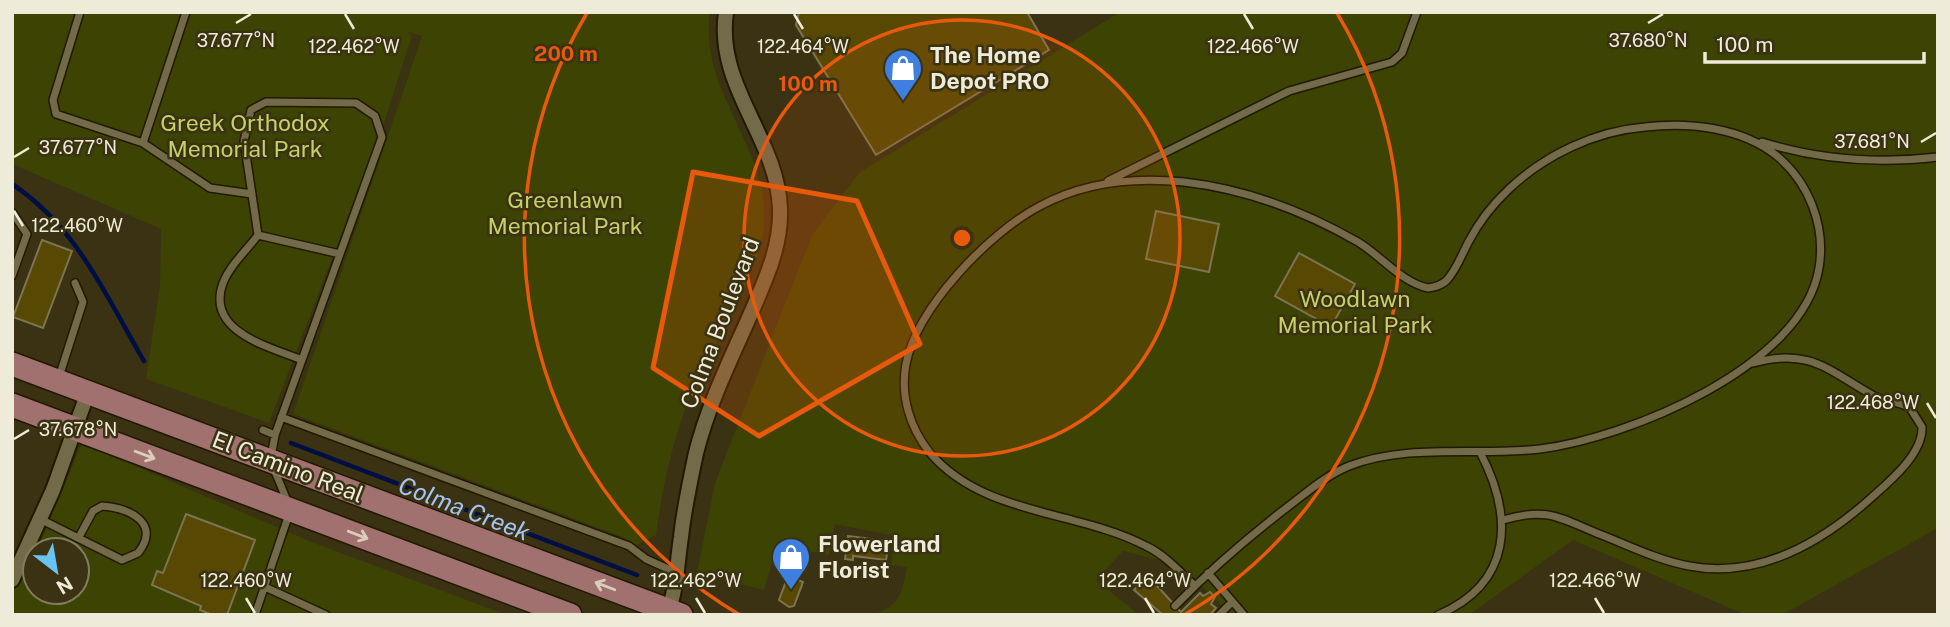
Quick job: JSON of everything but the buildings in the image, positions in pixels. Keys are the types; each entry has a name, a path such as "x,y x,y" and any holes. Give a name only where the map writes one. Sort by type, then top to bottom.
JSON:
{"main road":[{"name":"El Camino Real","path":"12,364 673,613"},
{"name":"El Camino Real","path":"12,405 570,615"}],"street":[{"name":"Colma Boulevard","path":"673,613 685,510 697,450 716,394 769,269 780,229 778,186 773,165 730,71 725,45 726,12"},
{"path":"12,580 40,519 88,392"}],"lane":[{"path":"80,12 52,100 56,114 143,143 210,188 252,194"},
{"path":"143,143 186,12"},
{"path":"1195,586 1155,551 1137,541 1011,503 965,481 929,451 914,428 906,404 905,377 911,348 925,321 953,281 988,244 1026,214 1057,198 1091,187 1170,152 1289,91 1392,62 1402,52 1417,12"},
{"path":"255,615 291,510 270,461 275,435 281,417 302,360 382,137 375,116 356,103 266,102 251,110 244,141 258,235 223,284 220,299 222,313 245,337 302,360"},
{"path":"1091,187 1150,180 1185,182 1242,193 1320,222 1372,251 1414,283 1428,288 1447,280 1478,226 1508,190 1538,167 1570,148 1606,134 1643,127 1705,128 1836,158 1880,161 1938,157"},
{"path":"1175,606 1208,573 1272,519 1341,469 1396,456 1541,449 1597,438 1674,407 1743,367 1783,337 1800,316 1817,281 1821,248 1815,211 1801,183 1780,159 1746,137"},
{"path":"12,212 27,234 12,276"},
{"path":"258,235 340,254"},
{"path":"57,381 83,302 75,283"},
{"path":"1503,520 1541,512 1673,562 1715,568 1755,565 1797,550 1853,514 1887,483 1919,443 1922,427 1910,408 1877,397 1831,369 1808,361 1782,358 1743,367"},
{"path":"281,417 629,546 646,559 677,573"},
{"path":"263,430 275,435"},
{"path":"1438,615 1459,604 1486,578 1501,545 1503,520 1496,486 1480,452"},
{"path":"102,506 139,518 148,530 138,553 122,560 79,537 93,511 102,506"},
{"path":"40,519 77,536"},
{"path":"1208,573 1244,615"},
{"path":"265,587 326,615"},
{"path":"1219,615 1231,603"}],"highlighted area":[{"path":"693,172 857,201 920,344 759,436 653,368"}],"green space":[{"name":"Greenlawn Memorial Park","path":"12,12 710,12 709,41 714,68 756,170 763,197 764,225 755,263 697,381 682,418 666,476 656,535 636,545 620,536 293,414 422,36 406,31 412,35 385,120 269,423 146,379 160,285 161,229 12,164"},
{"name":"Woodlawn Memorial Park","path":"1120,12 1938,12 1938,528 1782,615 1746,615 1573,540 1469,615 1232,615 1179,565 1123,551 1096,580 1139,615 872,615 894,603 903,585 907,567 891,565 895,536 835,524 829,555 777,545 764,590 697,573 715,483 812,235 859,173"},
{"path":"82,443 309,541 507,615 12,615 12,584 21,577 21,606 91,606 91,536 43,536"}],"waterway":[{"name":"Colma Creek","path":"12,184 35,201 72,242 103,288 144,361"},
{"name":"Colma Creek","path":"291,443 637,575"}],"place":[{"name":"The Home Depot PRO","path":"903,102"},
{"name":"Flowerland Florist","path":"791,591"}],"park label":[{"name":"Greek Orthodox Memorial Park","path":"245,136"}]}
